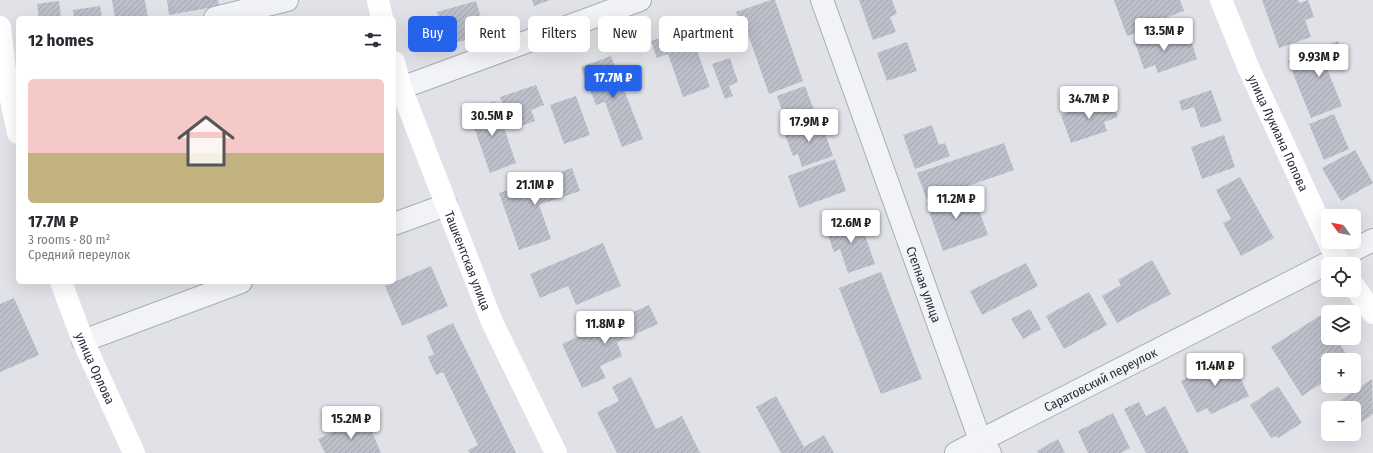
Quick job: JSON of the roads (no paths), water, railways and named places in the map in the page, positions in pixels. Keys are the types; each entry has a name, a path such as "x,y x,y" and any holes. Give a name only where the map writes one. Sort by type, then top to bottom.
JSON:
{"street":[{"path":"223,16 287,0"},
{"path":"378,0 382,16"},
{"path":"401,88 640,0"},
{"name":"Степная улица","path":"822,0 985,447"},
{"name":"улица Лукиана Попова","path":"1221,0 1249,69 1335,257"},
{"path":"0,26 12,69 16,112"},
{"name":"Ташкентская улица","path":"396,69 401,88 492,322 556,453"},
{"path":"396,223 446,205"},
{"name":"Саратовский переулок","path":"1345,257 1373,240"},
{"name":"Саратовский переулок","path":"956,453 985,447 1321,270"},
{"name":"улица Орлова","path":"62,284 83,341 134,453"},
{"path":"83,341 236,284"},
{"path":"1361,296 1373,313"}]}
